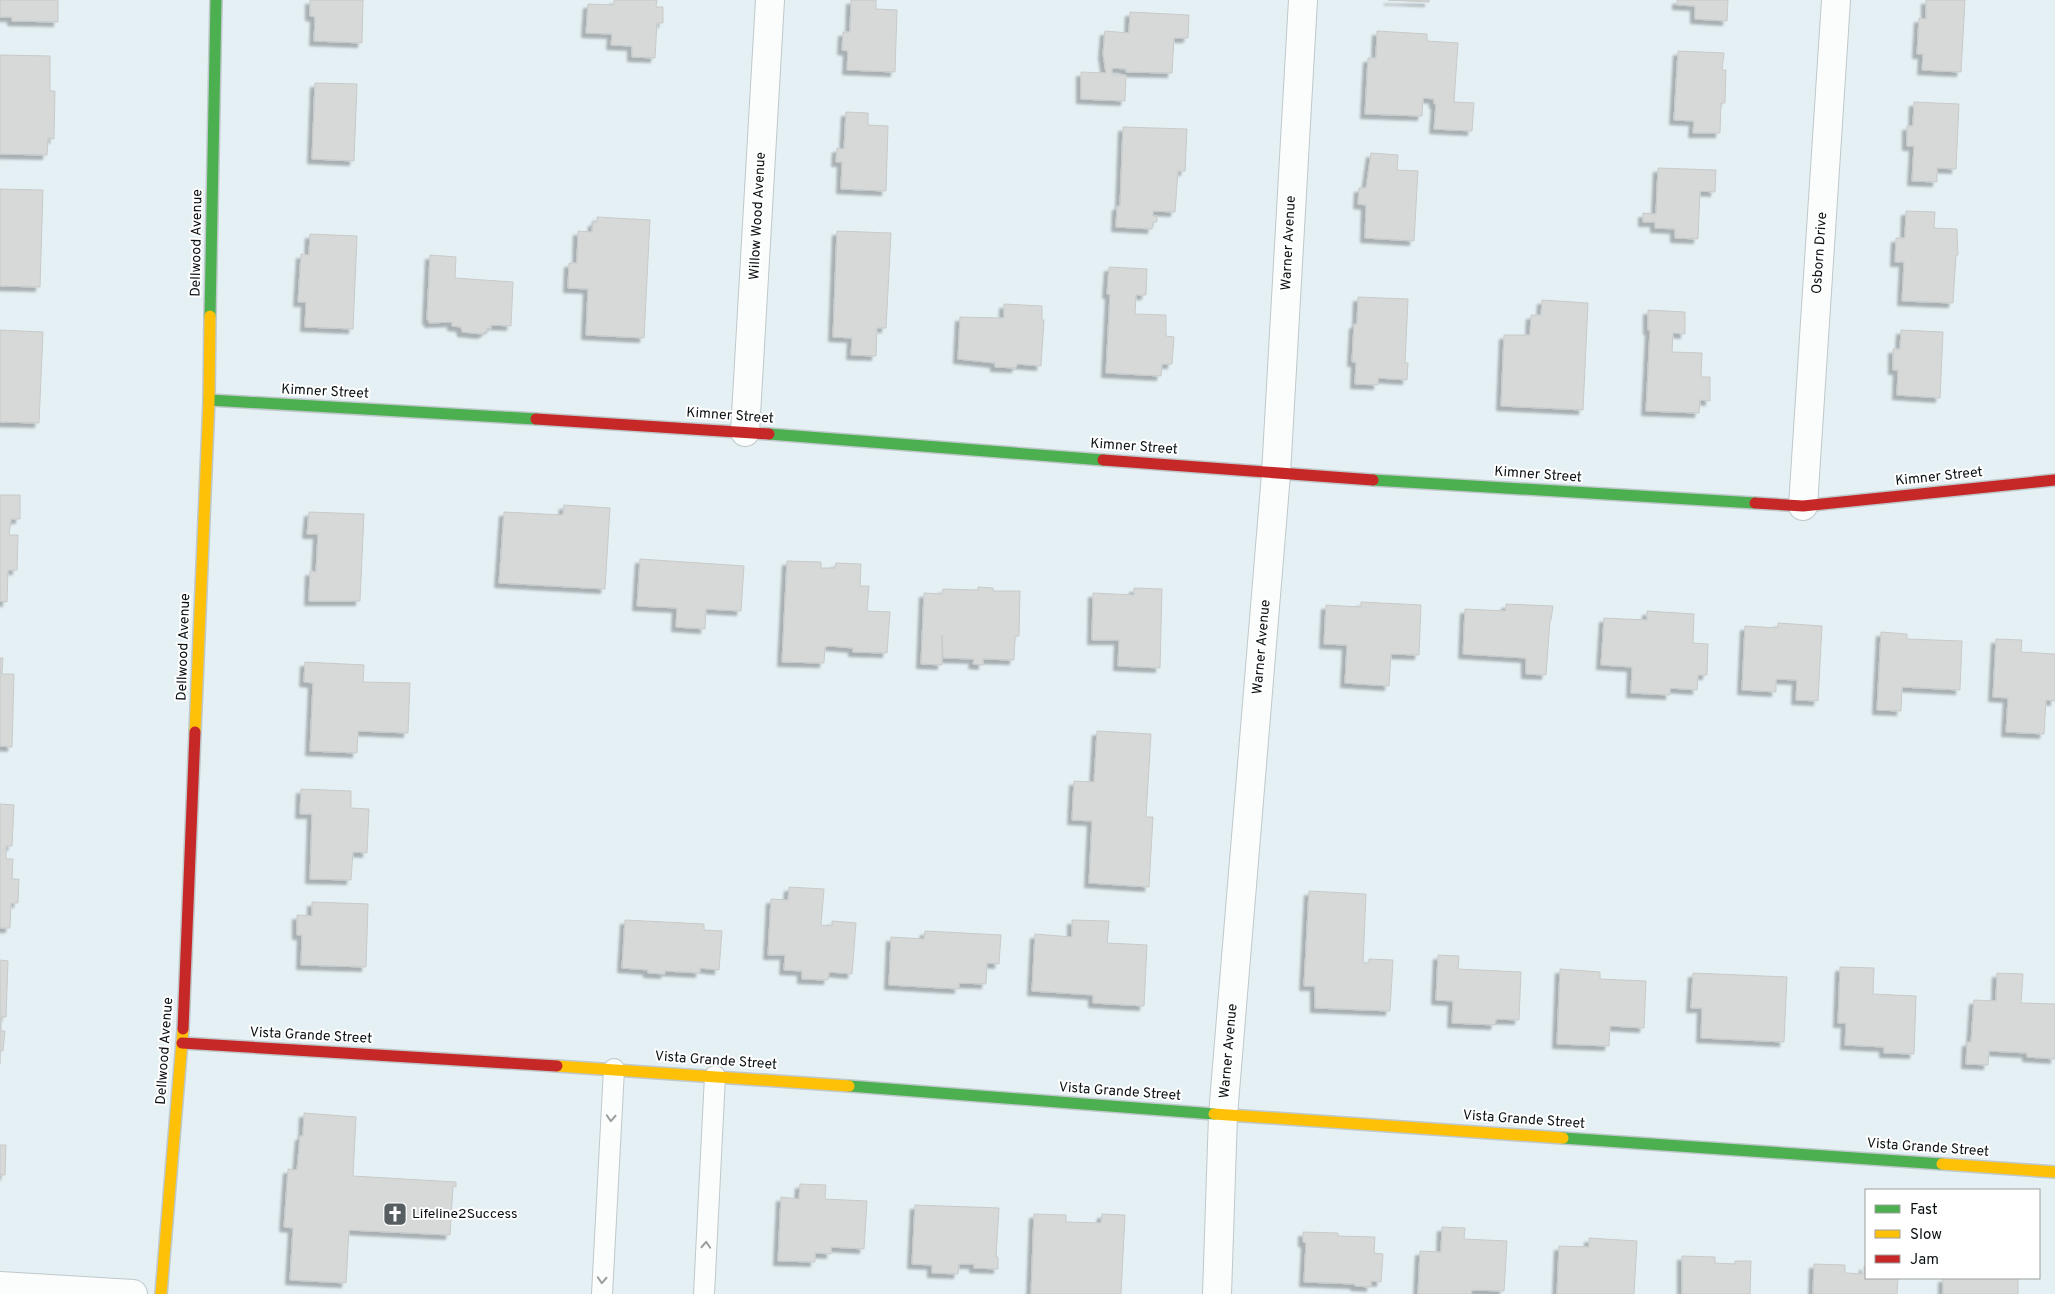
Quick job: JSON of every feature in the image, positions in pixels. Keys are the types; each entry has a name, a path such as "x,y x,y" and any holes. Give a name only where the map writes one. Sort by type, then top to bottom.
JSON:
{"street":[{"name":"Dellwood Avenue","path":"161,1294 182,1043 210,400 216,0"},
{"name":"Willow Wood Avenue","path":"745,432 770,0"},
{"name":"Warner Avenue","path":"1217,1294 1224,1115 1276,474 1303,0"},
{"name":"Osborn Drive","path":"1803,506 1836,0"},
{"name":"Kimner Street","path":"210,400 745,432 1276,474 1803,506 2055,480"},
{"name":"Vista Grande Street","path":"182,1043 614,1069 1224,1115 2055,1172"},
{"path":"0,1286 132,1294"}],"lane":[{"path":"602,1294 614,1069"},
{"path":"704,1294 715,1076"}],"building":[{"path":"0,0 58,0 58,22 12,21 12,17 0,17"},
{"path":"310,0 363,0 362,43 314,41 315,17 310,16"},
{"path":"614,0 657,0 656,7 663,7 663,23 657,23 655,58 632,57 632,46 611,45 612,34 586,33 588,4 614,5"},
{"path":"851,0 876,0 876,9 897,10 895,72 847,70 848,51 842,50 843,32 850,32"},
{"path":"1388,0 1429,0 1429,2"},
{"path":"1677,0 1728,0 1727,21 1695,19 1695,6 1677,5"},
{"path":"1926,0 1965,0 1961,72 1922,70 1923,54 1917,54 1919,18 1926,19"},
{"path":"1130,12 1189,15 1188,38 1174,38 1172,73 1126,72 1126,69 1112,68 1112,75 1126,75 1125,101 1081,99 1081,72 1106,73 1103,54 1105,31 1129,33"},
{"path":"1377,31 1427,34 1427,41 1458,43 1454,102 1474,103 1472,131 1434,129 1436,104 1434,104 1434,99 1423,98 1422,116 1365,114 1368,58 1376,58"},
{"path":"1678,51 1724,53 1722,70 1726,70 1725,103 1721,103 1720,133 1693,133 1694,121 1674,120"},
{"path":"0,55 50,56 50,91 55,91 54,139 48,138 47,155 0,154"},
{"path":"315,83 357,84 354,161 312,159"},
{"path":"1914,102 1959,104 1956,169 1937,168 1937,182 1912,181 1914,146 1907,146 1907,126 1913,126"},
{"path":"846,112 868,113 868,125 888,126 886,191 841,189 842,162 836,162 837,148 844,149"},
{"path":"1123,127 1187,129 1185,171 1178,171 1175,212 1153,211 1153,216 1157,216 1157,222 1153,222 1152,229 1116,227 1117,206 1120,206"},
{"path":"1371,153 1398,155 1397,170 1418,171 1414,241 1365,238 1366,205 1358,204 1359,188 1366,188"},
{"path":"1658,168 1716,170 1715,192 1700,191 1698,239 1675,238 1675,229 1655,228 1655,222 1643,222 1643,213 1656,214"},
{"path":"0,189 43,190 40,287 0,286"},
{"path":"1906,211 1935,212 1934,228 1957,229 1958,255 1956,255 1953,303 1902,301 1904,262 1895,262 1896,238 1905,238"},
{"path":"597,217 650,220 644,338 586,335 588,289 568,288 569,263 577,263 578,231 592,232 593,222 597,222"},
{"path":"837,231 891,233 886,328 877,328 876,356 851,355 852,338 833,337"},
{"path":"310,234 357,236 353,329 305,327 306,302 298,302 301,254 309,255"},
{"path":"430,255 456,257 455,278 513,282 511,326 491,325 491,329 487,328 487,331 482,334 462,332 461,327 452,326 452,322 429,323 429,320 427,320"},
{"path":"1109,267 1147,269 1146,295 1136,295 1135,314 1166,315 1166,336 1174,337 1172,364 1162,364 1161,376 1106,373 1110,294 1107,294"},
{"path":"1358,297 1408,299 1405,363 1408,363 1407,380 1378,378 1378,385 1355,384 1356,362 1352,362 1354,324 1357,324"},
{"path":"1542,300 1588,303 1583,410 1501,406 1504,335 1530,335 1531,315 1541,315"},
{"path":"1004,304 1042,306 1042,320 1044,320 1041,366 1017,364 1016,368 995,367 995,363 958,359 960,317 1004,318"},
{"path":"1648,310 1685,312 1685,334 1673,333 1672,352 1702,353 1701,377 1710,377 1710,401 1700,400 1699,413 1646,411 1650,330 1648,330"},
{"path":"0,330 43,332 39,423 0,422"},
{"path":"1901,330 1943,332 1940,398 1897,395 1898,370 1893,370 1893,349 1900,349"},
{"path":"0,495 20,495 20,519 11,519 9,535 18,535 17,570 8,570 7,602 0,601"},
{"path":"564,505 610,508 605,589 499,583 504,512 563,515"},
{"path":"309,512 364,514 360,601 309,601 310,571 316,572 318,534 307,534"},
{"path":"640,559 744,566 741,611 706,609 705,629 676,627 677,608 637,606"},
{"path":"787,561 821,562 821,568 835,568 836,563 861,564 860,586 869,586 867,611 890,612 887,653 853,652 853,648 830,646 825,647 824,663 782,662"},
{"path":"978,587 993,588 993,591 1020,591 1019,636 1015,636 1014,660 983,659 983,665 973,664 974,659 943,658 942,635 942,665 921,664 924,593 942,594 943,589 978,590"},
{"path":"1134,588 1162,589 1160,668 1118,666 1119,640 1092,640 1093,593 1134,595"},
{"path":"1361,602 1421,605 1419,655 1391,654 1389,686 1345,683 1347,645 1324,644 1326,605 1361,607"},
{"path":"1506,604 1553,606 1550,620 1546,675 1526,674 1526,658 1463,654 1465,609 1506,611"},
{"path":"1647,611 1694,614 1693,643 1708,644 1707,675 1698,675 1697,690 1670,688 1670,695 1631,693 1632,667 1601,665 1604,618 1647,620"},
{"path":"1778,623 1822,626 1818,701 1796,700 1797,680 1776,679 1776,692 1742,690 1745,626 1778,628"},
{"path":"1881,632 1907,634 1907,639 1962,641 1960,690 1902,687 1901,711 1877,710"},
{"path":"1996,639 2022,640 2021,652 2055,654 2055,701 2046,700 2044,734 2006,732 2008,698 1993,697"},
{"path":"0,658 3,658 2,674 14,674 12,747 0,746"},
{"path":"305,662 364,665 363,682 410,683 408,733 358,731 357,753 310,751 313,683 304,682"},
{"path":"1097,731 1151,734 1146,817 1153,817 1149,887 1089,883 1092,821 1072,820 1074,781 1094,782"},
{"path":"301,789 351,791 351,808 369,809 367,853 353,852 351,880 310,879 312,814 300,814"},
{"path":"0,804 14,805 12,846 6,846 6,859 13,859 12,879 19,879 18,903 11,903 10,928 0,928"},
{"path":"789,887 824,889 821,925 832,926 832,921 856,923 852,974 829,972 828,980 802,979 802,971 784,970 785,955 768,955 771,899 788,900"},
{"path":"1309,891 1366,894 1363,963 1369,963 1369,959 1393,960 1390,1011 1315,1008 1315,986 1304,986"},
{"path":"312,902 368,904 366,967 301,965 302,935 297,935 297,915 312,916"},
{"path":"625,920 704,924 704,930 722,931 719,970 700,968 700,973 665,971 665,974 648,973 648,970 622,968"},
{"path":"1072,920 1109,921 1107,943 1147,945 1144,1006 1093,1003 1093,995 1032,991 1035,934 1072,937"},
{"path":"925,931 1001,935 999,964 987,963 986,984 959,983 959,989 889,985 891,937 924,939"},
{"path":"1438,955 1459,956 1458,969 1521,972 1519,1020 1496,1019 1495,1025 1452,1023 1453,1001 1436,1000"},
{"path":"0,960 8,961 6,1017 1,1017 1,1031 5,1031 3,1051 0,1051"},
{"path":"1840,967 1874,968 1873,994 1916,996 1914,1054 1884,1053 1884,1047 1845,1045 1846,1023 1838,1023"},
{"path":"1560,969 1600,972 1600,979 1646,981 1644,1028 1610,1026 1609,1046 1557,1044"},
{"path":"1693,973 1787,977 1784,1042 1701,1038 1702,1008 1691,1008"},
{"path":"1997,973 2023,974 2021,1003 2055,1004 2055,1059 2027,1057 2027,1053 1989,1051 1988,1065 1966,1064 1967,1042 1971,1042 1974,1000 1996,1001"},
{"path":"304,1113 356,1117 353,1176 456,1182 456,1187 453,1186 450,1235 349,1230 346,1283 290,1280 293,1228 284,1227 288,1169 297,1170 300,1136 303,1136"},
{"path":"0,1145 6,1145 5,1175 0,1175"},
{"path":"800,1184 826,1185 825,1199 867,1201 864,1249 831,1247 831,1254 815,1253 815,1262 778,1261 781,1197 799,1199"},
{"path":"915,1205 999,1208 996,1257 998,1257 998,1269 974,1268 974,1264 959,1264 958,1274 932,1273 932,1265 912,1264"},
{"path":"1034,1214 1066,1215 1066,1222 1101,1223 1102,1214 1125,1215 1121,1294 1031,1294"},
{"path":"1442,1227 1465,1228 1464,1239 1507,1241 1504,1291 1472,1290 1471,1294 1418,1294 1420,1251 1441,1252"},
{"path":"1303,1232 1338,1233 1338,1236 1375,1237 1374,1253 1383,1254 1381,1282 1371,1281 1371,1287 1355,1286 1355,1284 1304,1282 1306,1243 1303,1242"},
{"path":"1589,1238 1637,1241 1634,1294 1557,1294 1559,1246 1589,1247"},
{"path":"1682,1256 1715,1257 1715,1263 1735,1264 1735,1261 1751,1261 1750,1294 1682,1294"},
{"path":"1814,1264 1845,1265 1845,1273 1864,1274 1865,1266 1865,1279 1898,1279 1897,1294 1813,1294"},
{"path":"1943,1279 2018,1279 2018,1294 1943,1294"}],"traffic: fast":[{"path":"210,316 216,0"},
{"path":"209,400 536,419"},
{"path":"769,434 1103,460"},
{"path":"1373,480 1755,503"},
{"path":"849,1086 1214,1114"},
{"path":"1563,1138 1942,1164"}],"traffic: slow":[{"path":"195,732 209,400 210,316"},
{"path":"161,1294 183,1029"},
{"path":"557,1066 849,1086"},
{"path":"1214,1114 1563,1138"},
{"path":"1942,1164 2055,1172"}],"traffic: jam":[{"path":"536,419 769,434"},
{"path":"1103,460 1373,480"},
{"path":"1755,503 1803,506 2055,480"},
{"path":"183,1029 195,732"},
{"path":"182,1043 557,1066"}],"place":[{"name":"Lifeline2Success","path":"395,1214"}]}
